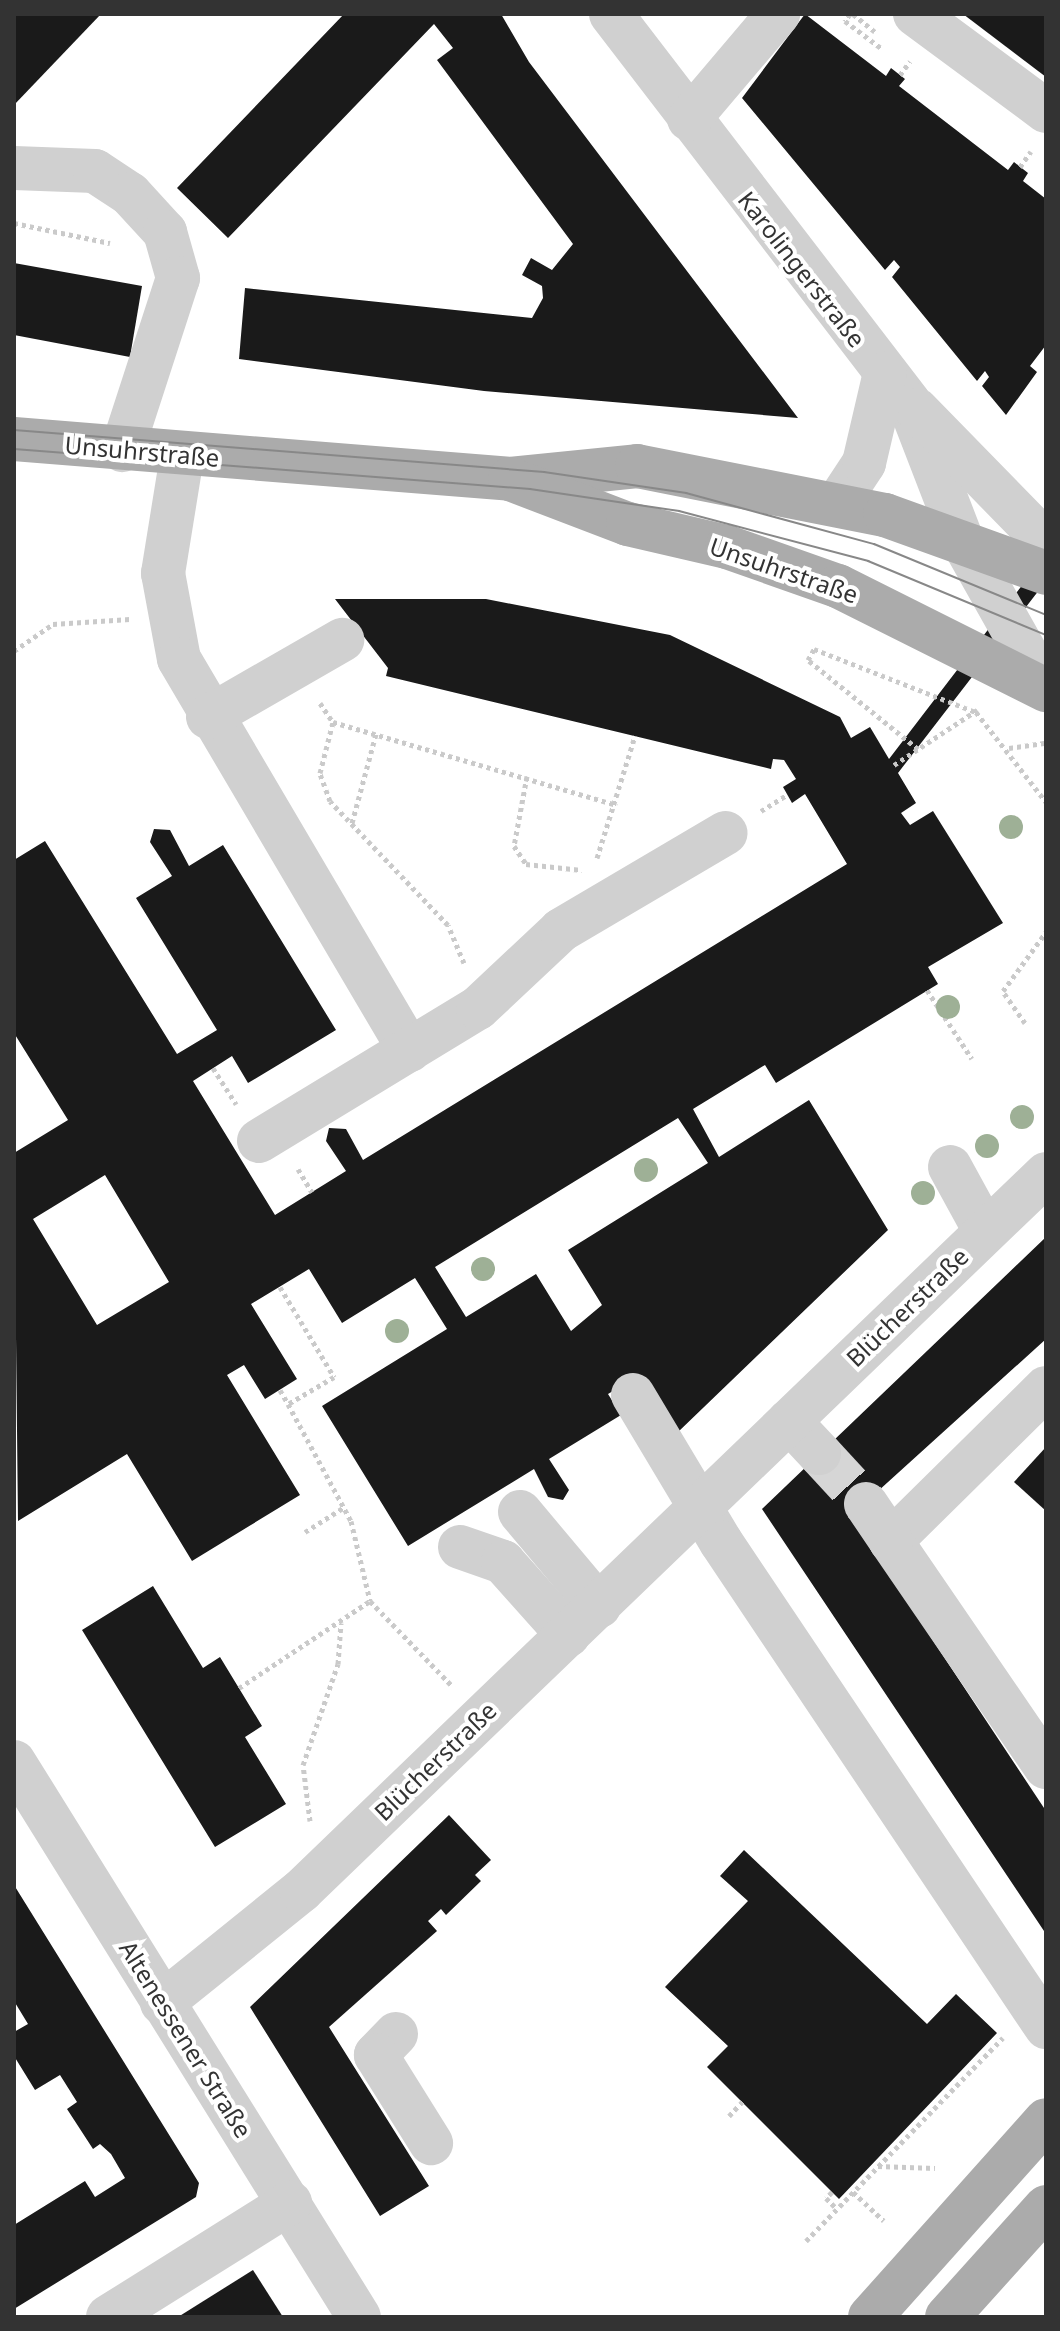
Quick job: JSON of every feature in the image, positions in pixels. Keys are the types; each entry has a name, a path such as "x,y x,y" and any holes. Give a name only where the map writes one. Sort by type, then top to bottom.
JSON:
{"main road":[{"name":"Unsuhrstraße","path":"14,439 182,456 510,479 637,466 837,504 962,540"},
{"name":"Unsuhrstraße","path":"510,479 628,524 727,547 838,586 1046,689"},
{"path":"962,540 1046,573"},
{"path":"870,2317 1046,2120"},
{"path":"947,2317 1046,2207"}],"street":[{"name":"Karolingerstraße","path":"611,14 897,388 962,540 1046,689"},
{"path":"689,119 778,14"},
{"path":"915,14 1046,111"},
{"path":"14,168 95,171 130,194 165,232 178,278 122,450"},
{"path":"837,504 864,463 897,388 1046,542"},
{"path":"182,456 165,536 167,618 208,717 409,1050"},
{"path":"208,717 342,640"},
{"path":"259,1141 491,999 561,930 726,833"},
{"path":"950,1167 985,1231"},
{"name":"Blücherstraße","path":"162,2003 212,1969 338,1854 1046,1174"},
{"path":"891,1541 1046,1388"},
{"path":"633,1395 699,1508 1046,2027"},
{"path":"789,1421 819,1453"},
{"path":"866,1504 1046,1767"},
{"path":"520,1512 584,1620"},
{"path":"460,1547 503,1562 584,1620"},
{"name":"Altenessener Straße","path":"14,1762 359,2317"},
{"path":"396,2034 376,2055 431,2143"},
{"path":"108,2317 290,2203"}],"path":[{"path":"850,14 845,21 881,48"},
{"path":"14,223 110,243"},
{"path":"14,651 53,624 167,618"},
{"path":"918,749 808,660 814,649 976,712 1009,748 1046,802"},
{"path":"894,765 976,712"},
{"path":"491,999 458,955 448,925 330,801 320,773 333,722 527,776 617,805"},
{"path":"352,824 376,734"},
{"path":"561,930 590,874 617,805 635,736"},
{"path":"1009,748 1046,743"},
{"path":"527,776 514,846 526,864 590,874"},
{"path":"1025,1023 1003,991 1046,932"},
{"path":"927,990 972,1059"},
{"path":"280,1287 334,1377 288,1404"},
{"path":"280,1390 343,1508 370,1601 481,1716"},
{"path":"305,1532 343,1508"},
{"path":"239,1688 370,1601"},
{"path":"338,1854 307,1816 303,1765 338,1664 341,1623"},
{"path":"806,2241 988,2047"},
{"path":"729,2116 743,2101"},
{"path":"877,2166 935,2168"},
{"path":"832,2192 826,2198 837,2209"},
{"path":"853,2192 884,2221"}],"building":[{"path":"14,14 101,14 14,105"},
{"path":"344,14 501,14 529,62 798,418 484,391 239,359 245,288 532,318 543,298 542,286 522,275 531,258 552,270 573,244 437,60 453,48 434,24 228,238 177,188"},
{"path":"805,14 886,76 891,68 905,79 899,86 1008,170 1014,162 1028,173 1023,181 1046,199 1046,345 1030,366 1037,372 1006,415 982,386 989,377 985,371 977,381 892,277 900,267 894,260 885,270 742,98"},
{"path":"963,14 1046,14 1046,77"},
{"path":"14,263 142,286 130,357 14,335"},
{"path":"1046,554 1046,581 898,773 916,803 901,813 910,825 933,811 1003,923 928,967 938,984 776,1083 765,1065 693,1109 719,1157 809,1100 888,1230 677,1433 618,1388 608,1394 621,1415 549,1459 569,1490 563,1500 548,1497 534,1469 408,1546 322,1406 447,1329 415,1278 342,1323 309,1269 251,1304 297,1379 265,1399 244,1365 227,1375 300,1495 192,1561 127,1454 18,1521 14,1153 68,1120 14,1033 14,860 45,841 177,1054 217,1030 136,898 172,876 150,842 154,829 170,830 189,866 223,845 336,1030 248,1083 232,1056 193,1081 275,1215 346,1171 326,1141 329,1128 346,1129 363,1160 847,864 805,794 792,803 783,787 796,779 784,760 773,759 771,769 386,676 388,668 335,599 486,599 670,635 840,717 851,738 870,727 889,759","holes":["678,1118 708,1163 568,1250 602,1305 571,1331 536,1274 466,1317 435,1267","105,1175 169,1282 97,1325 33,1219"]},
{"path":"1046,1237 1046,1339 877,1492 930,1636 1046,1811 1046,1934 762,1509"},
{"path":"1046,1447 1046,1511 1014,1482"},
{"path":"153,1586 203,1668 220,1657 262,1726 245,1737 286,1804 215,1847 82,1630"},
{"path":"449,1815 491,1860 475,1875 481,1881 446,1915 441,1909 428,1921 437,1931 329,2027 429,2186 380,2216 250,2007"},
{"path":"744,1850 927,2024 956,1994 997,2033 839,2199 707,2067 728,2046 665,1987 748,1901 720,1876"},
{"path":"14,1885 199,2183 196,2197 14,2309 14,2225 85,2181 95,2197 125,2178 111,2154 100,2144 93,2149 67,2109 77,2102 60,2075 35,2090 14,2056 14,2032 28,2024 14,2001"},
{"path":"253,2270 283,2317 178,2317"}],"tunnel":[{"path":"819,1453 866,1504"}],"tram line":[{"path":"14,430 544,472 686,493 874,544 1046,615"},
{"path":"14,449 530,489 679,511 868,561 1046,635"}]}
